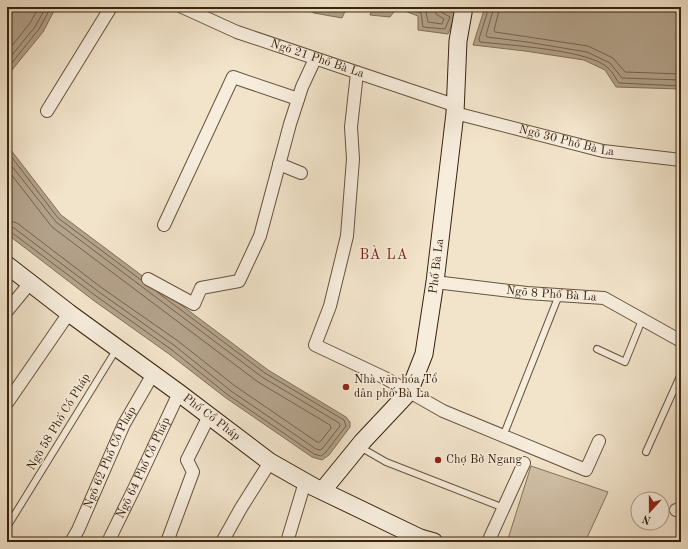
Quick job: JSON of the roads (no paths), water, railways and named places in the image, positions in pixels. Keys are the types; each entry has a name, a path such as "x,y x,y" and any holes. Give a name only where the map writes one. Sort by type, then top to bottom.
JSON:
{"main road":[{"name":"Phố Bà La","path":"323,490 358,447 409,392 424,354 435,282 454,109 458,41 464,7"},
{"name":"Phố Cổ Pháp","path":"7,265 69,313 179,393 270,462 305,482 431,542"}],"street":[{"path":"47,111 111,7"},
{"name":"Ngõ 21 Phố Bà La","path":"182,7 237,32 315,58 454,109"},
{"path":"148,279 194,304 201,288 239,280 260,236 290,124 298,99 315,58"},
{"path":"357,73 351,127 352,159 347,236 330,306 315,345 385,378 443,411 586,470 600,441"},
{"path":"164,225 233,77 298,99"},
{"name":"Ngõ 30 Phố Bà La","path":"454,109 603,151 681,160"},
{"path":"279,164 301,173"},
{"name":"Ngõ 8 Phố Bà La","path":"435,282 559,295 604,298 681,341"},
{"path":"7,311 30,283"},
{"path":"7,403 69,313"},
{"name":"Ngõ 62 Phố Cổ Pháp","path":"71,542 78,530 124,424 153,374"},
{"name":"Ngõ 64 Phố Cổ Pháp","path":"108,542 179,393"},
{"path":"167,542 193,472 187,460 209,416"},
{"path":"222,542 241,508 270,462"},
{"path":"488,542 524,463"},
{"path":"287,542 305,482"}],"lane":[{"path":"506,429 559,295"},
{"path":"597,349 625,362 642,320"},
{"name":"Ngõ 58 Phố Cổ Pháp","path":"7,527 117,348"},
{"path":"646,452 681,374"},
{"path":"358,447 386,462 504,508"}],"water":[{"path":"7,7 56,7 43,32 7,76"},
{"path":"301,7 347,7 342,18 314,13"},
{"path":"372,7 441,7 456,14 448,34 418,30 418,16 397,8 390,17 370,15"},
{"path":"485,7 668,7 681,15 681,89 616,87 605,70 584,60 473,45"},
{"path":"7,145 61,215 268,370 346,417 350,422 350,427 329,455 322,460 312,457 226,398 169,354 93,300 7,234"}],"place":[{"name":"Nhà văn hóa Tổ dân phố Bà La","path":"346,387"},
{"name":"Chợ Bờ Ngang","path":"438,460"}],"district":[{"name":"BÀ LA","path":"384,255"}]}
